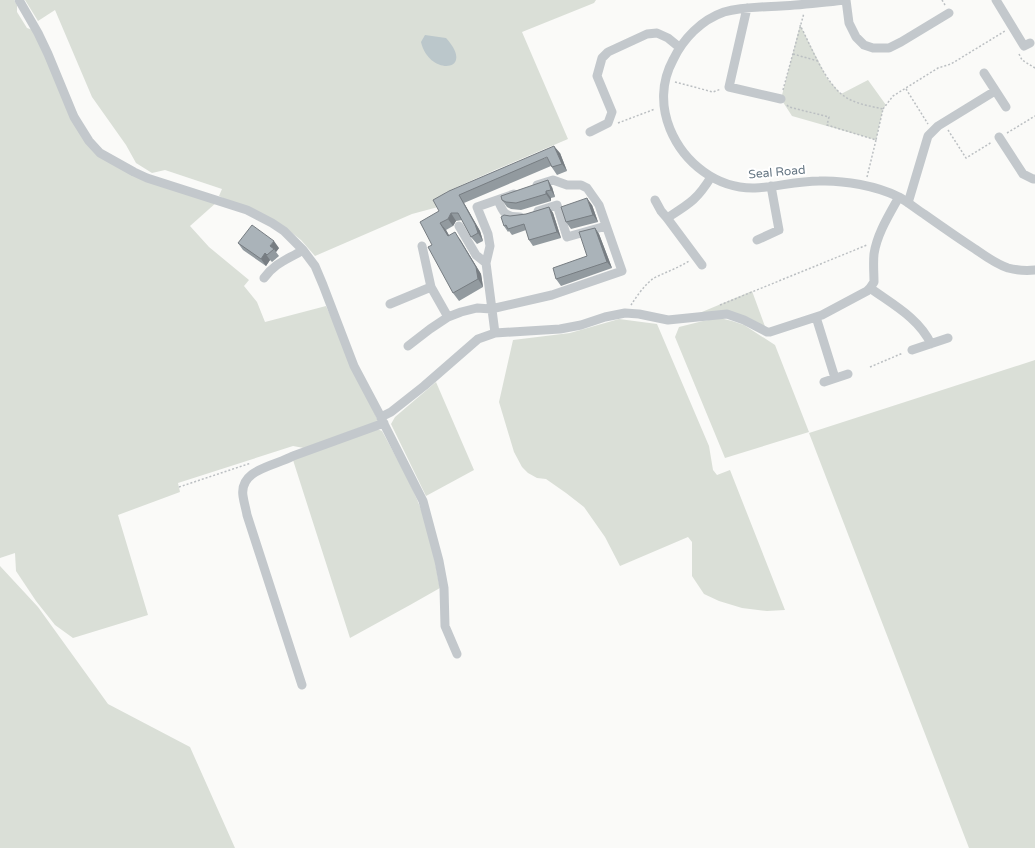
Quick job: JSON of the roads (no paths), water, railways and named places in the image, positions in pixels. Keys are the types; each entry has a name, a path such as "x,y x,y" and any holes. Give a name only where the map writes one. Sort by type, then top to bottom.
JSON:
{"street":[{"path":"19,0 48,54 77,123 89,141 100,152 109,159 141,175 253,213 272,223 284,231 315,266 354,366 420,494 428,515 444,588 445,626 457,654"},
{"name":"Seal Road","path":"949,13 889,48 873,48 864,45 856,37 848,23 846,0 806,4 751,5 723,13 705,22 691,33 679,46 668,69 665,80 663,95 666,118 675,140 689,160 710,177 736,187 754,188 796,182 820,181 846,182 865,187 899,197 991,260 1008,268 1035,270"},
{"path":"996,0 1012,27 1027,45"},
{"path":"751,5 730,86 781,99"},
{"path":"590,132 608,123 612,112 597,76 602,58 608,52 647,34 657,33 668,38 679,46"},
{"path":"984,73 1006,107"},
{"path":"908,203 928,136 943,123 996,91"},
{"path":"999,137 1023,174 1035,179"},
{"path":"667,218 689,204 701,192 710,177"},
{"path":"408,346 448,317 461,312 477,308 491,309 552,295 622,271 599,205 587,188 581,185 567,185 553,180 477,207 488,234 490,246 486,263 491,309 495,333"},
{"path":"757,240 779,230 772,186"},
{"path":"302,685 247,515 243,489 245,482 255,471 285,461 293,456 382,420 478,339 495,333 560,329 625,313 639,314 668,320 727,314 744,320 767,332 816,317 870,288 874,282 874,255 878,240 888,216 899,197"},
{"path":"498,200 502,211 509,216 519,217 557,205 567,237 606,226"},
{"path":"656,200 661,211 702,264"},
{"path":"459,226 476,255 486,263"},
{"path":"422,246 431,287 448,317"},
{"path":"264,278 275,266 286,258 302,250"},
{"path":"390,304 431,287"},
{"path":"870,288 913,319 921,327 931,344"},
{"path":"816,317 835,378"},
{"path":"912,350 948,338"},
{"path":"824,382 848,374"}]}
